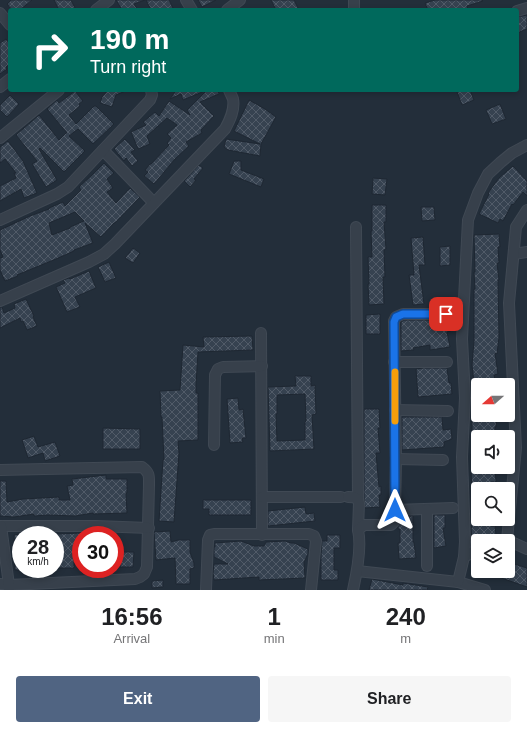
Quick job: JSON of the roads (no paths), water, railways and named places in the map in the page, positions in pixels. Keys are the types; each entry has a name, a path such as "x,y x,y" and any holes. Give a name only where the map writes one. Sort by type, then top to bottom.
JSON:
{"street":[{"path":"230,8 240,0"},
{"path":"0,13 8,23"},
{"path":"0,87 8,81"},
{"path":"0,138 57,92"},
{"path":"0,220 57,194 68,187 150,100 151,92"},
{"path":"0,301 89,262 104,254 115,244 225,129 233,111 233,100 230,92"},
{"path":"458,582 464,557 465,542 462,457 465,398 462,339 468,220 478,193 488,174 512,153 527,145"},
{"path":"103,150 154,203"},
{"path":"504,534 516,448 509,303 516,227 527,210"},
{"path":"349,498 356,227"},
{"path":"514,254 527,252"},
{"path":"358,530 364,525 391,525 394,522 396,459 394,322 396,317 403,314 446,314"},
{"path":"261,333 262,535"},
{"path":"394,362 447,362"},
{"path":"214,445 215,375 218,369 223,367 262,366"},
{"path":"395,410 448,411"},
{"path":"396,459 443,460"},
{"path":"0,470 142,467 148,474 149,528 147,567 144,574 134,579 6,586 1,526 96,526 149,528"},
{"path":"262,497 349,498 359,503 358,530 360,538 354,590"},
{"path":"395,510 453,508"},
{"path":"427,509 427,566"},
{"path":"206,590 208,540 210,535 215,534 309,534 314,536 316,541 311,590"},
{"path":"515,545 527,549"},
{"path":"464,557 471,553"},
{"path":"357,571 458,582 484,590"}]}
